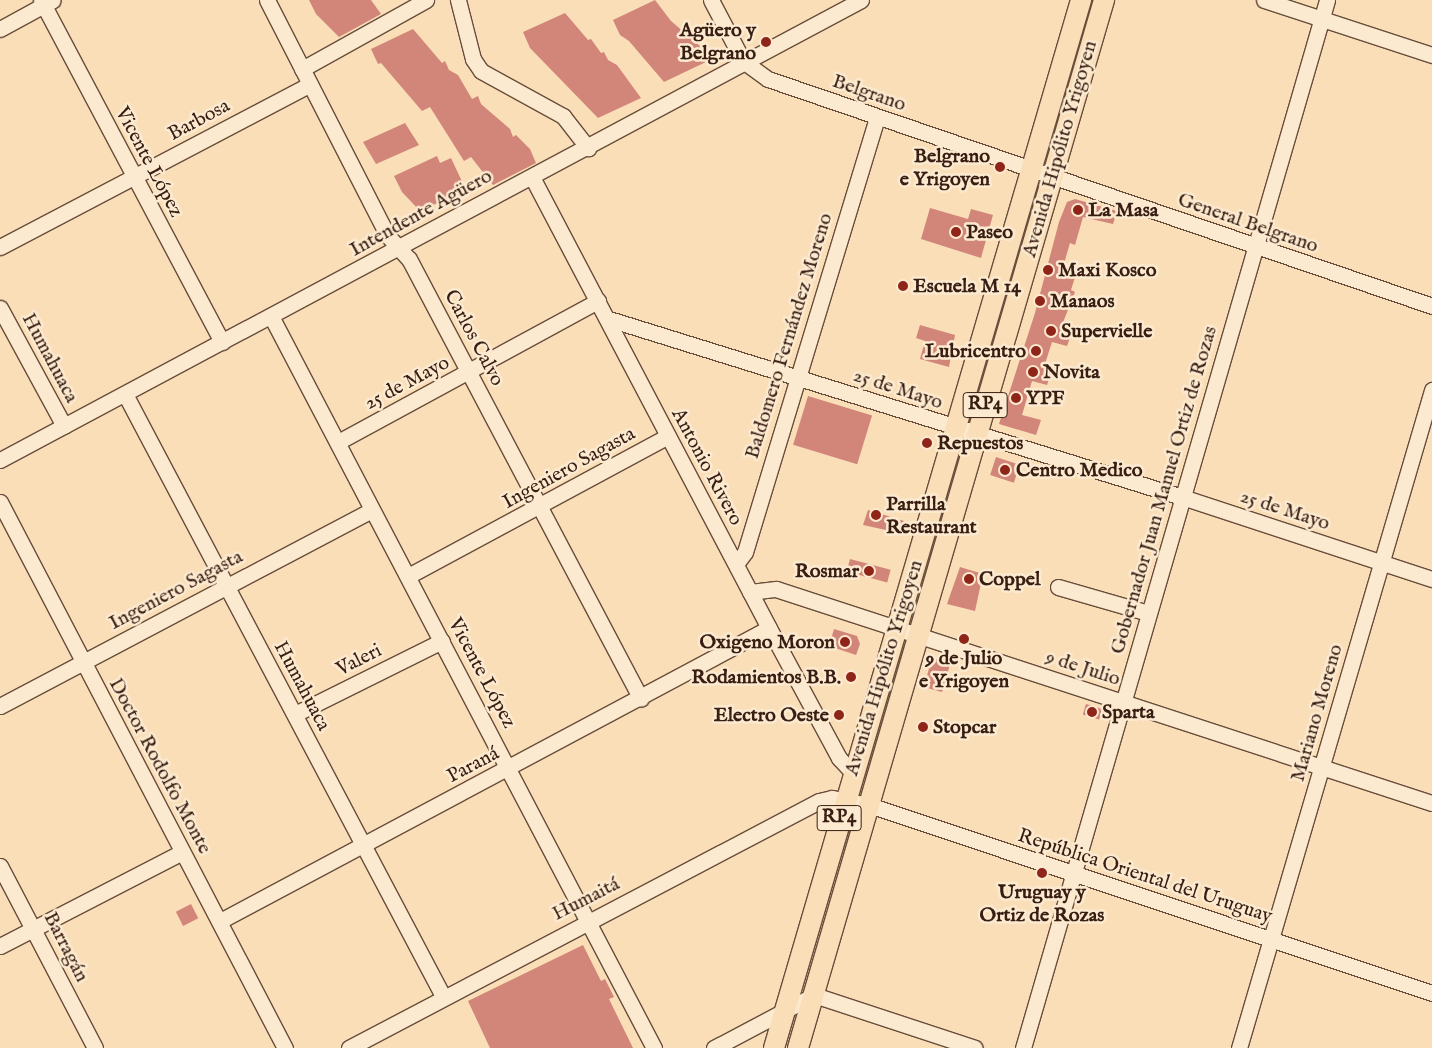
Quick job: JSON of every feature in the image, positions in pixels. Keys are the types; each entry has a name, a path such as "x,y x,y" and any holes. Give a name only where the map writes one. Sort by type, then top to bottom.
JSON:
{"main road":[{"name":"Avenida Hipólito Yrigoyen","path":"774,1048 852,772 1081,0"},
{"name":"Avenida Hipólito Yrigoyen","path":"798,1048 870,805 917,634 1104,0"}],"street":[{"name":"Carlos Calvo","path":"267,0 388,236 409,259 542,507 641,699"},
{"path":"302,69 426,0"},
{"path":"458,0 473,59 481,72 563,116 588,148"},
{"name":"Belgrano","path":"711,0 744,61 768,79 877,118 1052,175"},
{"name":"Intendente Agüero","path":"0,460 222,342 272,318 398,248 588,148 744,61 861,0"},
{"path":"1264,0 1432,55"},
{"name":"Gobernador Juan Manuel Ortiz de Rozas","path":"1023,1048 1327,0"},
{"path":"0,29 46,2"},
{"name":"Vicente López","path":"46,2 222,342"},
{"name":"Barbosa","path":"0,247 310,84"},
{"name":"Baldomero Fernández Moreno","path":"736,564 744,552 877,118"},
{"name":"General Belgrano","path":"1052,175 1256,247 1432,306"},
{"name":"Antonio Rivero","path":"532,177 769,628 839,758 852,772"},
{"name":"25 de Mayo","path":"338,442 470,373 598,300"},
{"name":"Humahuaca","path":"0,308 64,426"},
{"name":"Vicente López","path":"272,318 589,920 654,1048"},
{"name":"25 de Mayo","path":"608,319 797,377 976,436 1182,497 1432,579"},
{"name":"Mariano Moreno","path":"1239,1048 1432,390"},
{"name":"Humahuaca","path":"126,394 444,996"},
{"name":"Ingeniero Sagasta","path":"408,576 542,507 668,436"},
{"name":"Doctor Rodolfo Monte","path":"0,502 82,663 220,921 280,1046"},
{"name":"Ingeniero Sagasta","path":"0,706 226,585 372,510"},
{"path":"1058,587 1148,613"},
{"name":"9 de Julio","path":"750,592 776,589 1432,803"},
{"name":"Paraná","path":"220,921 641,699 769,628"},
{"name":"Valeri","path":"295,714 442,641"},
{"name":"República Oriental del Uruguay","path":"845,798 1432,993"},
{"name":"Humaitá","path":"350,1048 444,996 819,800 845,798"},
{"path":"0,946 182,852"},
{"name":"Barragán","path":"0,866 95,1048"},
{"path":"714,1048 814,995 975,1048"}],"green space":[{"path":"1089,0 1094,0 1048,157 1044,156"},
{"path":"1035,182 1039,183 981,414 977,413"},
{"path":"957,450 962,451 913,614 909,613"},
{"path":"900,644 905,645 866,778 862,776"},
{"path":"851,814 856,815 824,977 820,976"}],"building":[{"path":"309,0 371,0 381,14 339,37 316,14"},
{"path":"655,0 671,21 700,46 708,61 664,82 629,41 620,35 613,20"},
{"path":"565,13 588,40 591,39 601,53 604,52 608,60 617,65 641,98 598,118 530,48 523,32"},
{"path":"413,29 442,63 445,61 449,70 458,75 472,99 478,96 481,104 510,129 513,137 516,135 530,149 536,163 493,185 471,157 464,161 430,107 422,111 381,63 378,64 371,49"},
{"path":"405,123 419,145 376,164 363,142"},
{"path":"437,156 440,163 451,158 466,190 420,211 402,192 394,176"},
{"path":"1075,199 1117,211 1113,224 1083,217 1075,245 1070,243 1063,267 1077,271 1071,290 1075,292 1062,325 1073,329 1067,346 1052,342 1044,367 1052,369 1047,385 1032,381 1022,415 1041,420 1036,435 999,424 1035,313 1059,222 1067,202"},
{"name":"Paseo","path":"930,208 968,219 971,209 993,215 981,258 921,239"},
{"path":"920,325 955,335 949,367 920,359 925,341 916,338"},
{"path":"808,396 872,416 857,464 793,445"},
{"name":"Centro Medico","path":"996,457 1020,465 1014,483 990,475"},
{"name":"Parrilla Restaurant","path":"868,510 904,521 900,533 863,525"},
{"name":"Rosmar","path":"850,559 891,570 887,582 847,572"},
{"path":"960,567 983,574 975,611 947,604"},
{"name":"Oxigeno Moron","path":"834,629 857,636 860,644 856,655 829,646"},
{"path":"940,658 951,661 942,692 924,687 931,661"},
{"name":"Sparta","path":"1086,704 1102,709 1099,719 1083,715"},
{"path":"191,904 198,918 183,926 176,912"},
{"path":"583,945 601,981 605,979 614,997 609,999 633,1048 490,1048 468,1001"}],"place":[{"name":"Agüero y Belgrano","path":"766,42"},
{"name":"Belgrano e Yrigoyen","path":"1000,167"},
{"name":"La Masa","path":"1078,210"},
{"name":"Paseo","path":"956,232"},
{"name":"Maxi Kosco","path":"1048,270"},
{"name":"Escuela M 14","path":"903,286"},
{"name":"Manaos","path":"1040,301"},
{"name":"Supervielle","path":"1051,331"},
{"name":"Lubricentro","path":"1036,351"},
{"name":"Novita","path":"1033,372"},
{"name":"YPF","path":"1016,398"},
{"name":"Repuestos","path":"927,443"},
{"name":"Centro Medico","path":"1005,470"},
{"name":"Parrilla Restaurant","path":"876,515"},
{"name":"Rosmar","path":"869,571"},
{"name":"Coppel","path":"969,579"},
{"name":"9 de Julio e Yrigoyen","path":"964,639"},
{"name":"Oxigeno Moron","path":"845,642"},
{"name":"Rodamientos B.B.","path":"851,677"},
{"name":"Sparta","path":"1092,712"},
{"name":"Electro Oeste","path":"839,715"},
{"name":"Stopcar","path":"923,727"},
{"name":"Uruguay y Ortiz de Rozas","path":"1042,873"}]}
